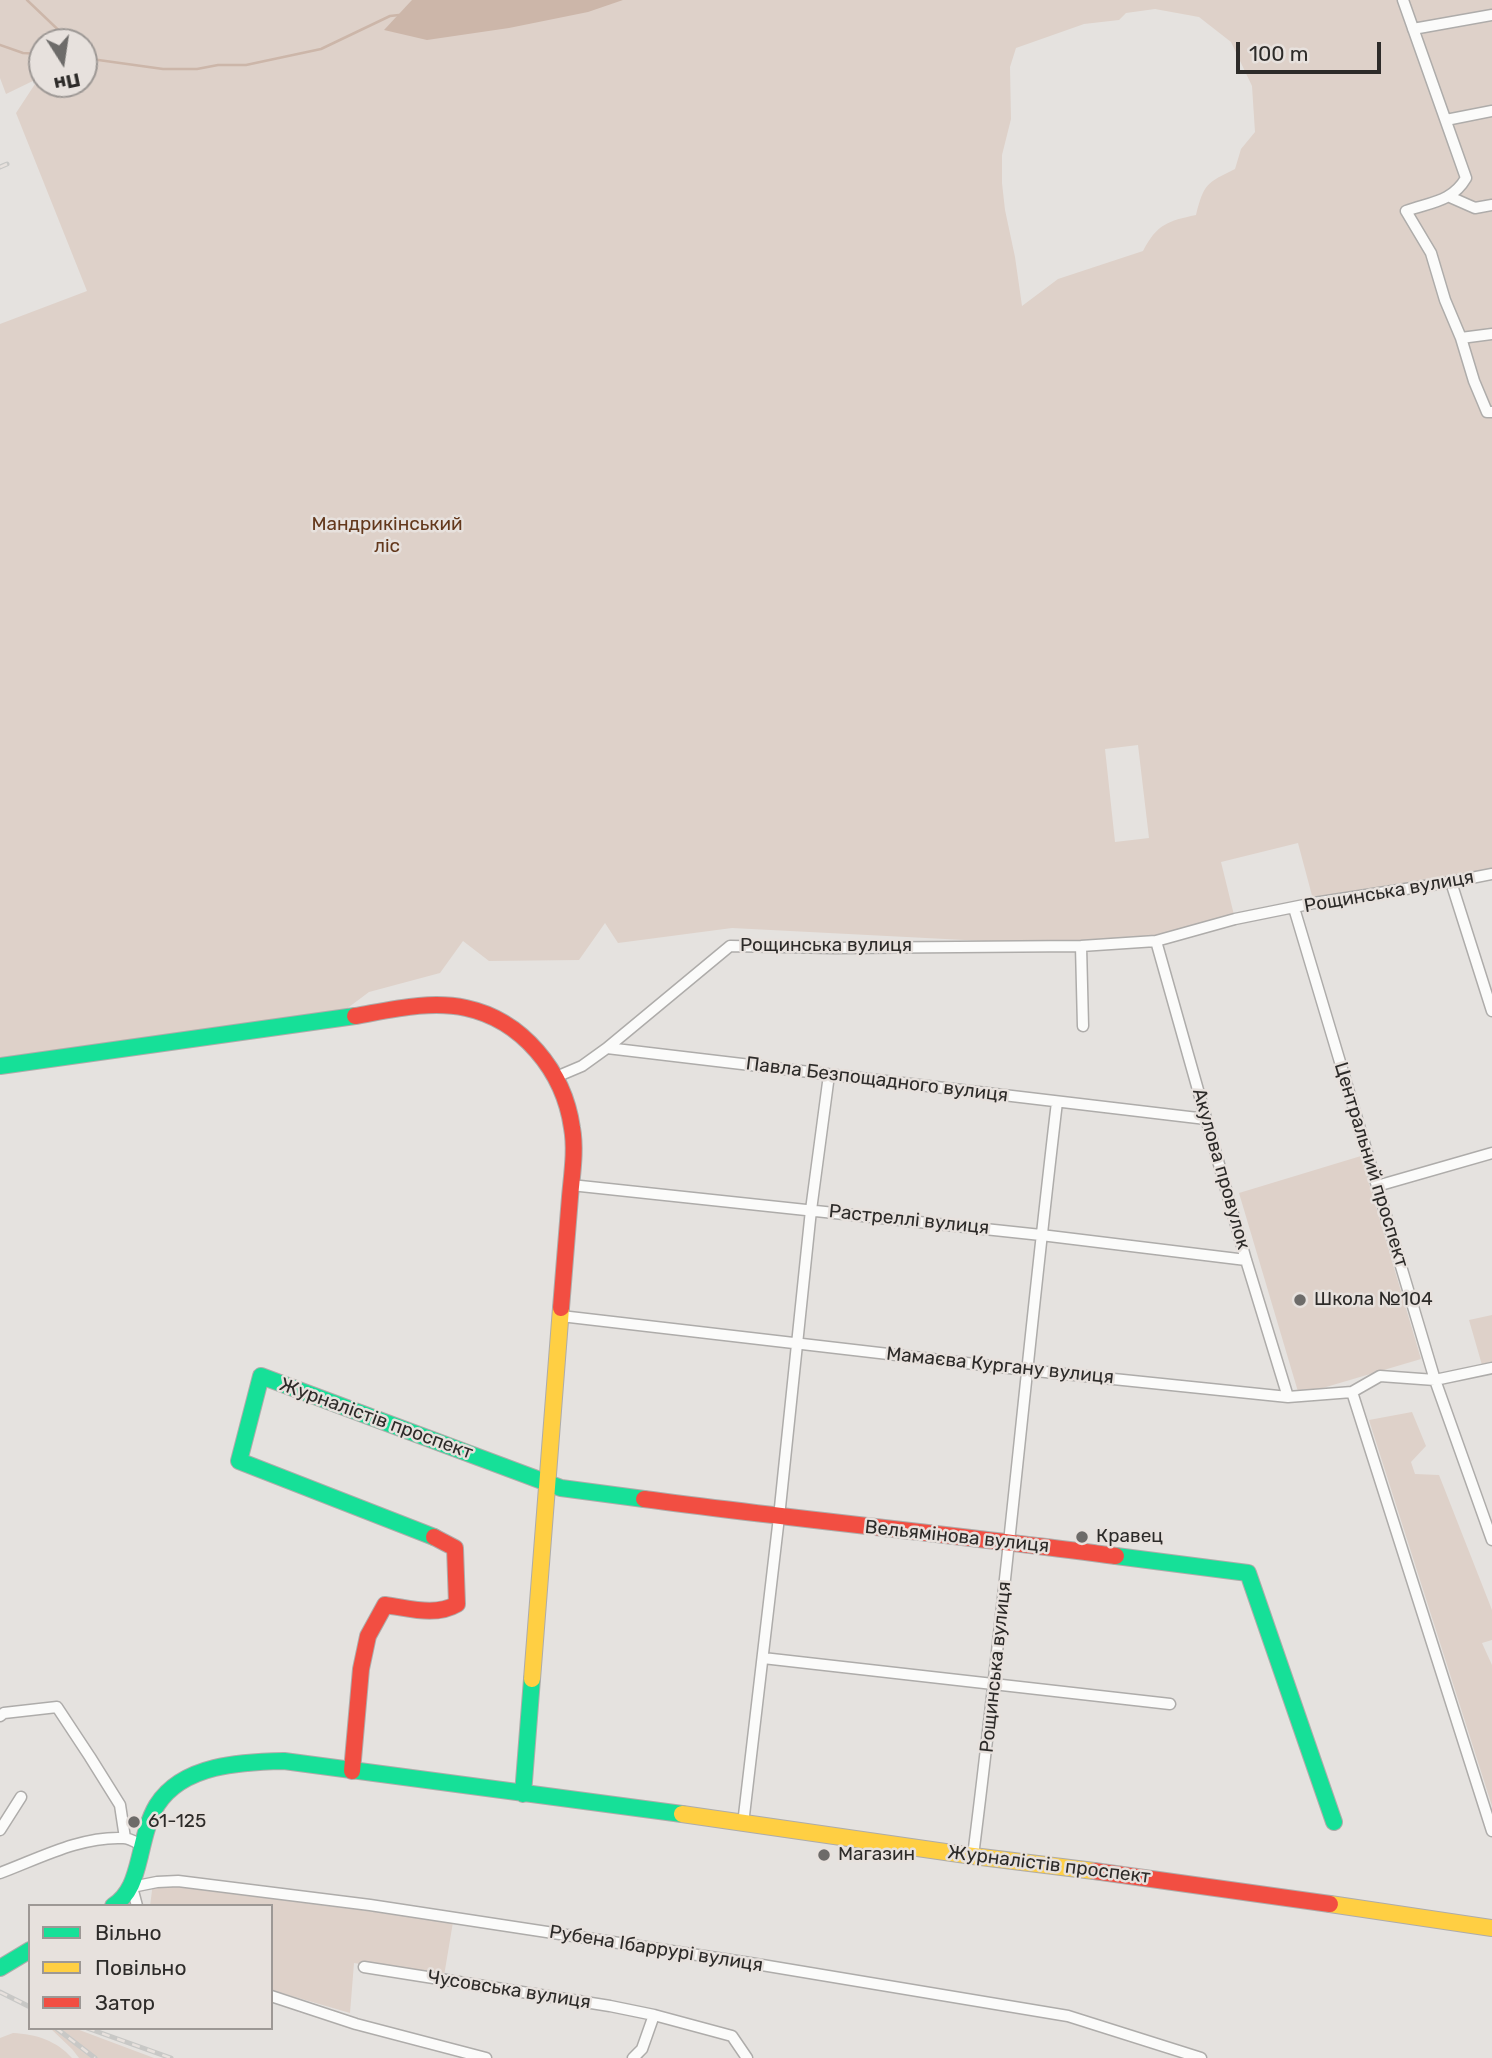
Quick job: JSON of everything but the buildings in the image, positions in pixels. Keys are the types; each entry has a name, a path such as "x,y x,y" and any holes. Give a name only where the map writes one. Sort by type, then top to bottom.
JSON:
{"street":[{"path":"1403,0 1466,177 1460,188 1450,197 1406,211 1431,253 1474,381 1487,412 1492,412"},
{"path":"1413,29 1492,15"},
{"path":"1446,120 1492,111"},
{"path":"1450,197 1475,208 1492,205"},
{"path":"1461,338 1492,334"},
{"name":"Рощинська вулиця","path":"607,1048 730,946 1081,946 1156,941 1235,919 1314,903 1492,874"},
{"path":"1451,882 1492,1011"},
{"name":"Центральний проспект","path":"1294,908 1435,1380 1492,1540"},
{"name":"Акулова провулок","path":"1156,941 1287,1396"},
{"path":"1081,946 1083,1026"},
{"path":"0,1066 422,1006 468,1009 495,1018 531,1042 556,1077 573,1127 571,1185 523,1794"},
{"path":"556,1077 582,1066 607,1048"},
{"name":"Павла Безпощадного вулиця","path":"607,1048 1206,1119"},
{"path":"743,1824 811,1210 829,1075"},
{"name":"Рощинська вулиця","path":"973,1856 995,1685 1026,1370 1058,1102"},
{"path":"1377,1186 1492,1153"},
{"name":"Растреллі вулиця","path":"571,1185 1041,1234 1246,1260"},
{"name":"Мамаєва Кургану вулиця","path":"561,1316 1026,1370 1287,1396 1352,1392 1380,1377 1435,1380 1492,1368"},
{"name":"Журналістів проспект","path":"352,1771 361,1669 368,1636 385,1605 435,1612 447,1610 457,1604 455,1548 430,1535 239,1461 261,1376 547,1483"},
{"path":"1352,1392 1492,1831"},
{"name":"Вельямінова вулиця","path":"547,1483 561,1488 779,1517 1010,1542 1248,1573 1334,1822"},
{"path":"763,1658 1170,1704"},
{"path":"0,1716 4,1713 57,1707 120,1805 125,1838"},
{"name":"Журналістів проспект","path":"132,1886 149,1822 159,1802 173,1788 200,1773 258,1762 284,1761 1181,1882 1492,1928"},
{"path":"0,1830 21,1797"},
{"path":"0,1873 73,1845 125,1838 143,1846"},
{"name":"Рубена Ібаррурі вулиця","path":"132,1886 178,1881 383,1907 750,1963 1068,2017 1201,2058"},
{"path":"116,1904 132,1886"},
{"path":"132,1886 136,1904"},
{"path":"0,1968 28,1951"},
{"name":"Чусовська вулиця","path":"364,1967 654,2015 732,2036 747,2058"},
{"path":"273,1997 356,2024 486,2058"},
{"path":"633,2058 642,2049 654,2015"}],"green space":[{"name":"Мандрикінський ліс","path":"0,0 1492,0 1492,874 1314,903 1298,843 1221,862 1235,919 1186,934 1081,946 732,928 618,943 605,923 579,960 489,961 463,941 440,973 369,992 333,1019 0,1066 0,324 87,291 16,113 28,95 28,98 98,98 98,28 28,28 28,83 6,94 0,78","holes":["1155,9 1199,17 1231,42 1252,86 1255,132 1241,149 1235,169 1212,181 1204,190 1196,215 1164,225 1153,235 1143,251 1058,279 1022,306 1002,183 1002,155 1011,119 1010,67 1016,48 1084,24 1119,20 1126,13","1138,745 1149,838 1115,842 1105,749"]},
{"path":"1361,1156 1421,1359 1299,1395 1239,1193"},
{"path":"1492,1315 1492,1362 1482,1365 1469,1320"},
{"path":"1412,1412 1426,1446 1411,1462 1415,1474 1439,1475 1492,1610 1492,1640 1482,1643 1492,1665 1492,1806 1369,1420"},
{"path":"153,1883 453,1922 444,1976 354,1963 350,2013 273,1991 273,1904 150,1904"},
{"path":"52,2030 79,2030 154,2058 79,2058"},
{"path":"13,2033 46,2039 72,2058 0,2058 0,2038"}],"shaded area":[{"path":"412,0 623,0 588,12 509,28 427,40 384,30"}],"waterway":[{"path":"27,0 56,28"},
{"path":"98,60 163,69 246,65 321,49 390,16 399,15"},
{"path":"0,45 28,53"}],"railway":[{"path":"0,167 7,164"},
{"path":"0,1992 28,2006"},
{"path":"59,2030 95,2058"},
{"path":"93,2030 171,2058"}],"traffic: fast":[{"path":"0,1066 355,1016"},
{"path":"434,1537 239,1461 261,1376 561,1488 644,1499"},
{"path":"1116,1556 1248,1573 1334,1822"},
{"path":"523,1794 532,1679"},
{"path":"115,1904 131,1884 151,1817 168,1791 198,1773 232,1765 284,1761 682,1814"},
{"path":"0,1968 28,1951"}],"traffic: slow":[{"path":"532,1679 561,1308"},
{"path":"682,1814 1094,1871"},
{"path":"1330,1904 1492,1928"}],"traffic: jam":[{"path":"355,1016 424,1005 466,1008 486,1014 522,1036 550,1068 567,1107 574,1145 561,1308"},
{"path":"644,1499 1116,1556"},
{"path":"352,1771 361,1669 368,1636 385,1605 431,1611 457,1604 455,1548 434,1537"},
{"path":"1094,1871 1330,1904"}],"place":[{"name":"Школа №104","path":"1300,1300"},
{"name":"Кравец","path":"1082,1537"},
{"name":"61-125","path":"134,1822"},
{"name":"Магазин","path":"824,1855"}]}
